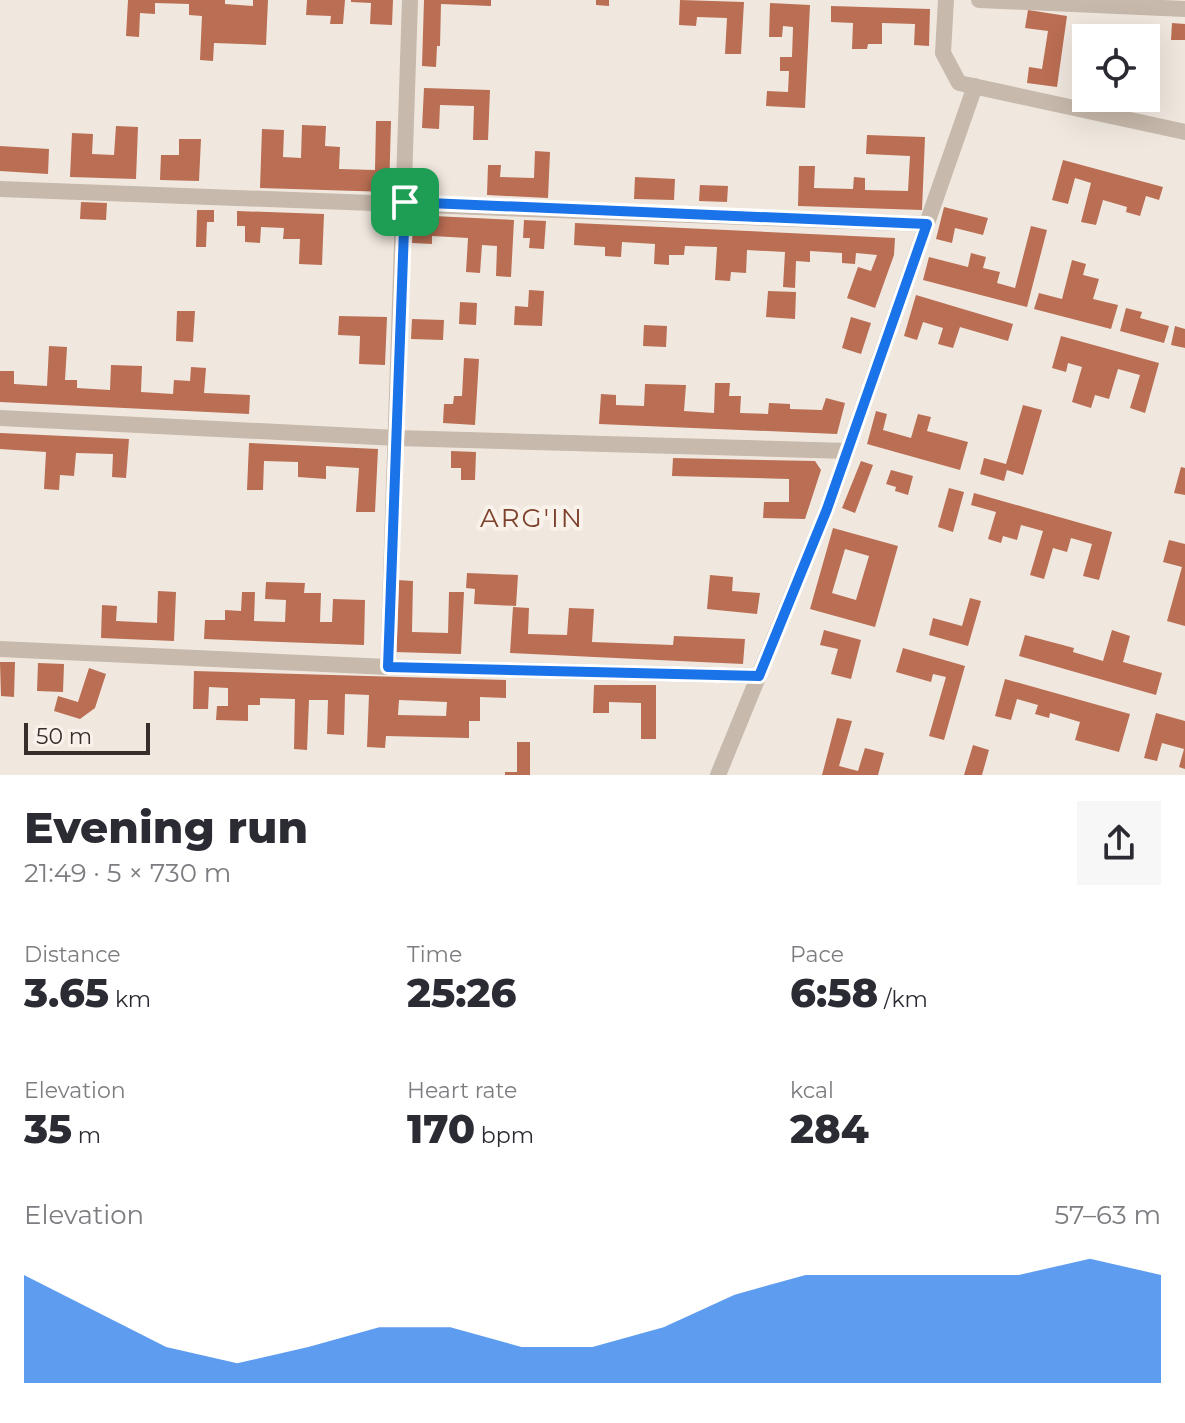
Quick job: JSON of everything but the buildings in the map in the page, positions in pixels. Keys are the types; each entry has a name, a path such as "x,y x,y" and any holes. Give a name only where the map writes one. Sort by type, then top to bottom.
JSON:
{"street":[{"path":"388,667 410,0"},
{"path":"946,0 943,53 959,83 1185,132"},
{"path":"979,0 1185,9"},
{"path":"718,775 827,509 975,86"},
{"path":"0,189 927,224"},
{"path":"0,418 397,438 847,451"},
{"path":"0,649 388,667 759,676"}],"district":[{"name":"ARG'IN","path":"532,518"}],"route":[{"path":"405,202 927,224 827,509 759,676 388,667 405,202"}]}
